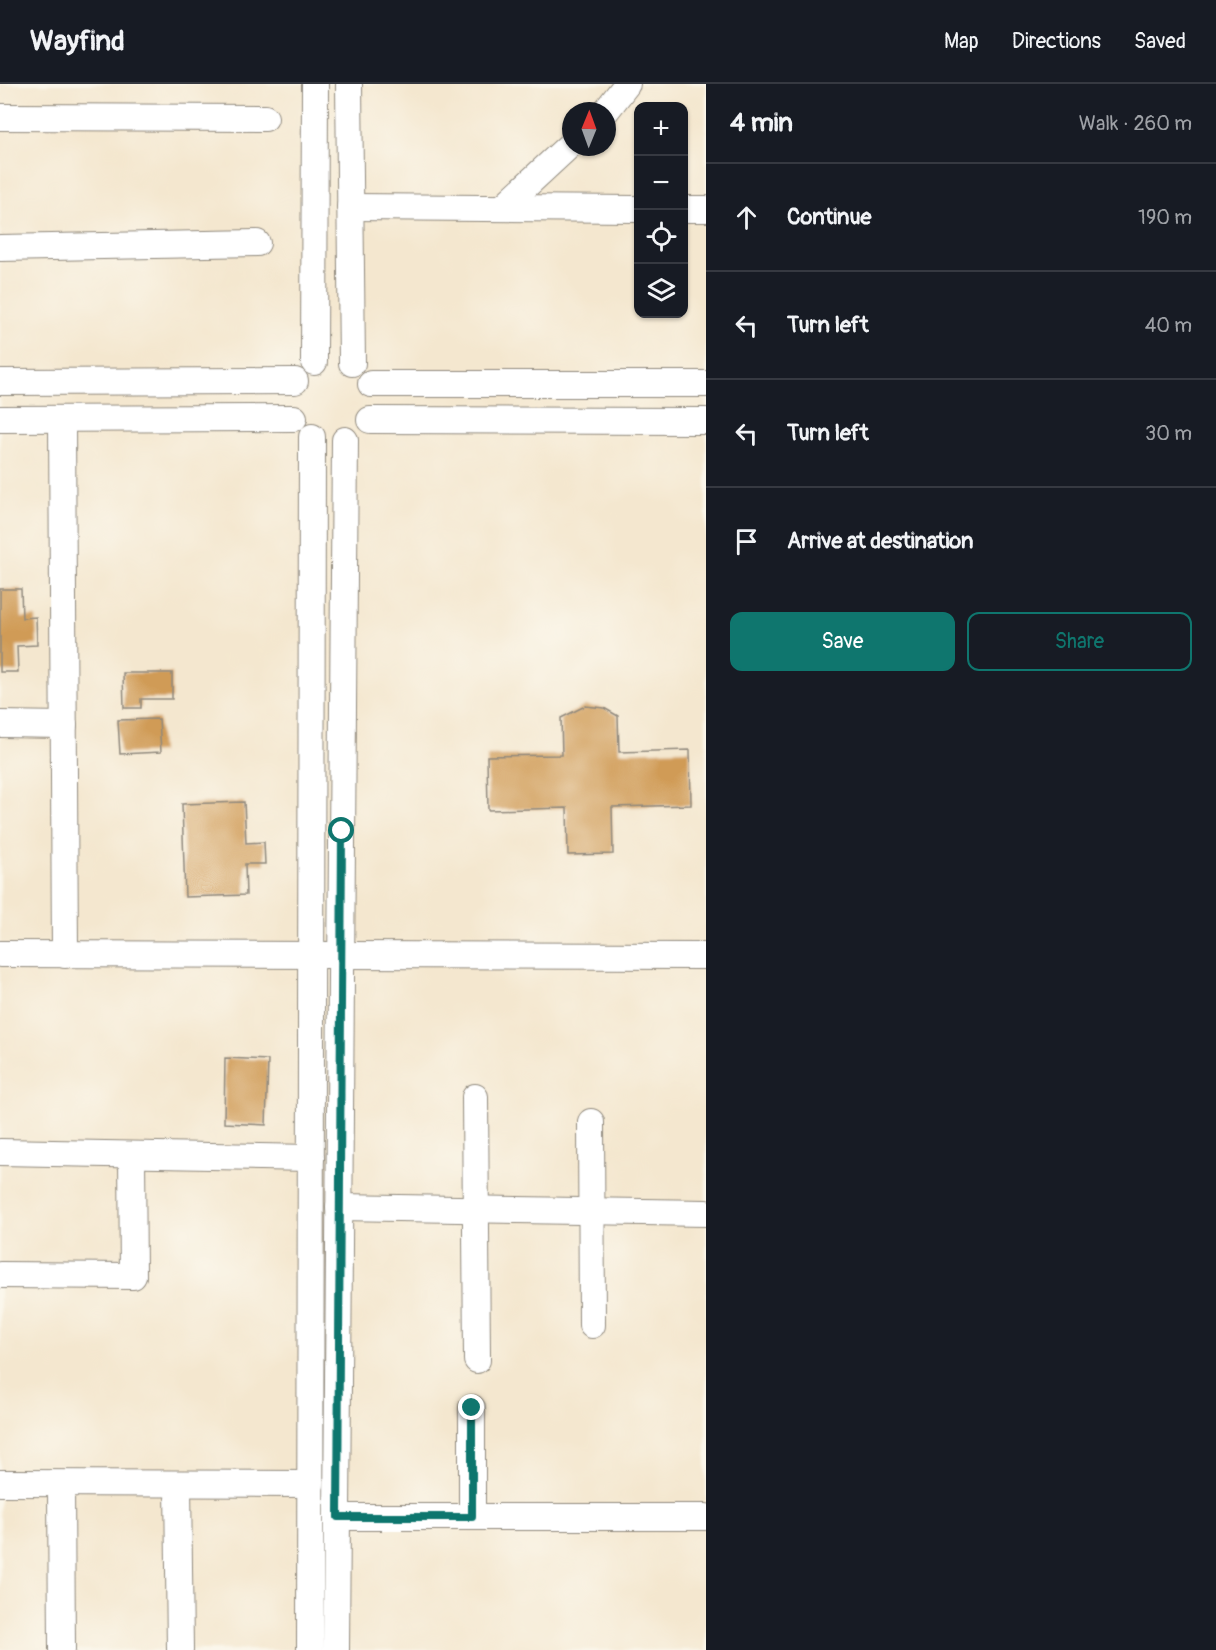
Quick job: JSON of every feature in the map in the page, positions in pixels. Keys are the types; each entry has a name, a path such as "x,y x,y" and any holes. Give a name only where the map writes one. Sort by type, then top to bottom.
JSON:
{"street":[{"path":"314,362 315,84"},
{"path":"349,84 352,363"},
{"path":"613,102 627,84"},
{"path":"0,117 265,118"},
{"path":"502,208 562,152"},
{"path":"350,207 634,209"},
{"path":"688,209 706,209"},
{"path":"0,248 257,243"},
{"path":"335,358 352,363 365,373 371,384 375,404 370,420 360,433 345,441 330,442 312,438 294,418 290,398 295,381 304,369 314,362 335,358"},
{"path":"0,382 295,381"},
{"path":"371,384 706,384"},
{"path":"0,418 294,418"},
{"path":"62,418 65,955"},
{"path":"370,420 706,421"},
{"path":"310,1650 312,438"},
{"path":"336,1650 345,441"},
{"path":"0,724 64,725"},
{"path":"0,954 706,956"},
{"path":"475,1096 477,1360"},
{"path":"591,1122 592,1325"},
{"path":"0,1152 311,1158"},
{"path":"0,1275 133,1276 132,1155"},
{"path":"339,1208 706,1214"},
{"path":"472,1408 472,1517"},
{"path":"0,1483 311,1484"},
{"path":"61,1484 62,1650"},
{"path":"178,1484 180,1650"},
{"path":"338,1517 706,1517"}],"building":[{"path":"0,589 21,589 22,618 36,617 37,645 17,646 18,672 0,672"},
{"path":"123,673 172,673 172,699 141,699 141,708 124,708"},
{"path":"585,706 604,708 618,716 619,752 690,750 691,805 612,807 613,854 568,855 567,808 488,810 487,756 562,755 561,718"},
{"path":"159,719 161,752 120,754 118,720"},
{"path":"244,802 246,843 264,842 265,864 245,864 246,895 185,897 182,804"},
{"path":"225,1058 268,1060 266,1125 224,1123"}],"route":[{"path":"342,831 338,1517 472,1517 472,1408"}]}
